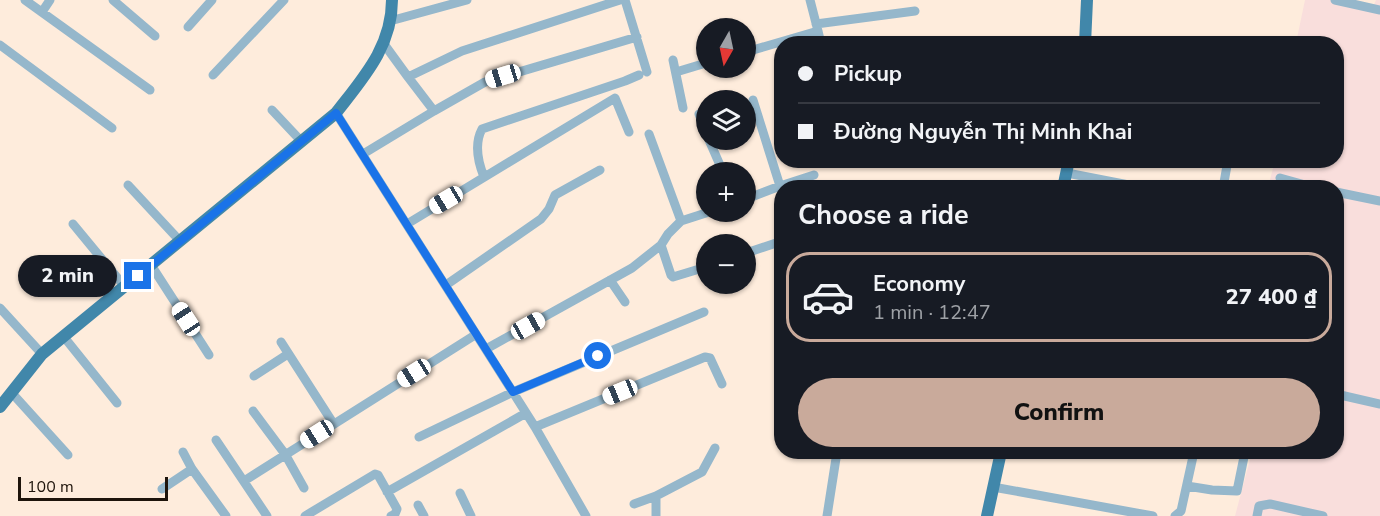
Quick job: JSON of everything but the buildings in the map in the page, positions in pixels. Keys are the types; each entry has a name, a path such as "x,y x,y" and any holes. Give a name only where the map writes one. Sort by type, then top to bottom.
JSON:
{"main road":[{"path":"0,407 42,354 336,113 373,64 384,44 392,0"},
{"path":"1085,36 1087,0"},
{"path":"987,516 999,459"}],"street":[{"path":"25,0 150,90"},
{"path":"42,12 50,0"},
{"path":"113,0 155,36"},
{"path":"188,27 212,0"},
{"path":"213,75 284,0"},
{"path":"390,21 467,0"},
{"path":"408,77 462,51 620,0"},
{"path":"484,177 478,162 479,134 482,129 643,74 637,37 625,0"},
{"path":"810,0 819,36"},
{"path":"1335,0 1380,10"},
{"path":"791,36 817,27 915,11"},
{"path":"363,154 485,82 637,37"},
{"path":"756,48 774,42"},
{"path":"384,44 434,111"},
{"path":"0,45 112,128"},
{"path":"673,60 683,108"},
{"path":"676,72 696,66"},
{"path":"610,86 630,132"},
{"path":"407,224 615,98"},
{"path":"272,110 302,142"},
{"path":"756,110 774,167"},
{"path":"336,113 535,427 586,516"},
{"path":"649,134 681,222"},
{"path":"1072,168 1115,180"},
{"path":"446,285 541,219 549,209 555,195 600,170"},
{"path":"799,180 814,175"},
{"path":"1280,178 1287,180"},
{"path":"128,185 180,241"},
{"path":"756,194 774,188"},
{"path":"1344,194 1380,201"},
{"path":"486,349 632,268 661,245 668,234 681,222 696,217"},
{"path":"73,224 125,286"},
{"path":"756,250 774,244"},
{"path":"661,245 670,275 673,277 696,270"},
{"path":"151,265 209,355"},
{"path":"610,280 625,303"},
{"path":"0,308 42,354"},
{"path":"419,437 513,392 704,312"},
{"path":"244,481 475,335"},
{"path":"64,337 117,403"},
{"path":"281,342 333,423"},
{"path":"254,376 288,354"},
{"path":"535,427 705,357 710,358 722,384"},
{"path":"11,392 68,455"},
{"path":"1344,396 1380,404"},
{"path":"253,411 285,454 304,488"},
{"path":"387,492 526,413"},
{"path":"216,440 267,516"},
{"path":"634,504 656,496 702,472 715,448"},
{"path":"183,452 192,469 226,516"},
{"path":"827,516 836,459"},
{"path":"1175,516 1181,511 1193,459"},
{"path":"1187,486 1238,491 1244,459"},
{"path":"162,489 192,469"},
{"path":"305,516 373,475 378,475 397,509 392,516"},
{"path":"993,488 1153,516"},
{"path":"460,493 471,516"},
{"path":"656,496 656,516"},
{"path":"1257,516 1259,506 1270,504 1323,516"},
{"path":"418,506 424,516"}],"shaded area":[{"path":"1305,0 1337,0 1373,7 1376,0 1380,0 1380,516 1235,516 1250,459 1344,459 1344,180 1270,180 1273,168 1344,168 1344,36 1297,36"}],"route":[{"path":"138,276 336,113 513,392 598,356"}]}
